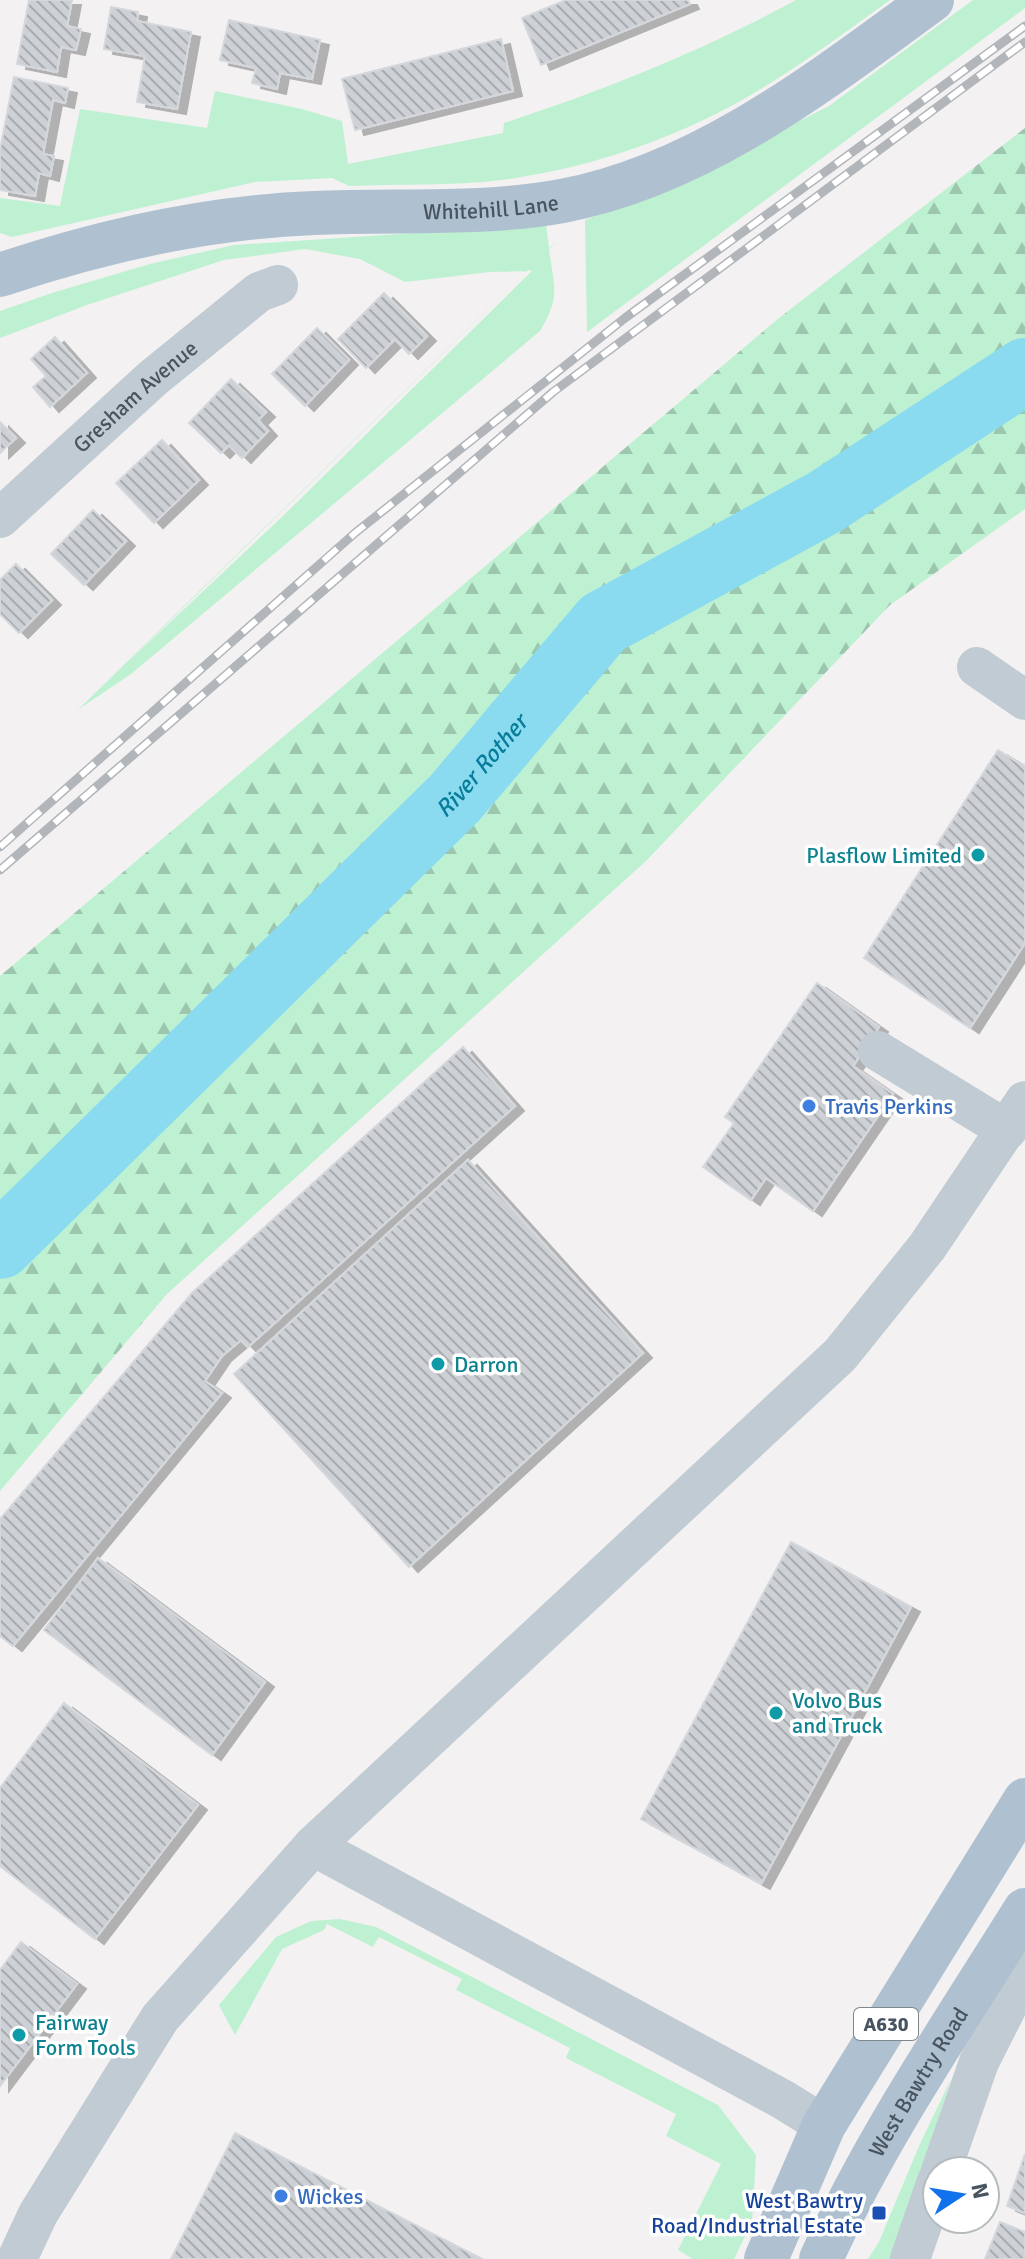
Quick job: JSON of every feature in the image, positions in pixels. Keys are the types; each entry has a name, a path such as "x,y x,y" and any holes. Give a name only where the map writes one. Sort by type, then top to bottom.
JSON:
{"main road":[{"name":"Whitehill Lane","path":"0,275 59,255 140,236 241,218 506,207 563,201 606,189 707,150 766,117 826,78 932,0"},
{"name":"A630","path":"766,2259 824,2125 1025,1800"},
{"name":"West Bawtry Road","path":"821,2259 874,2151 1025,1910"}],"street":[{"name":"Gresham Avenue","path":"0,518 153,378 259,292 278,285"},
{"path":"977,667 1025,700"},
{"path":"17,2259 38,2214 160,2018 313,1846 840,1355 927,1247 1016,1116 878,1051"},
{"path":"313,1846 782,2099 824,2125"},
{"name":"West Bawtry Road","path":"947,2155 979,2062 1025,1971"},
{"path":"910,2259 921,2227"}],"green space":[{"path":"796,0 890,0 792,69 730,107 667,136 602,159 535,175 464,183 349,186 332,178 255,182 12,237 0,233 0,198 60,206 80,109 207,128 215,91 302,109 342,121 348,164 503,133 504,123 653,68 726,36"},
{"path":"973,0 1025,0 1025,8 587,332 585,220 663,190 829,106"},
{"path":"1025,128 1025,509 890,605 646,861 167,1294 0,1491 0,976 779,318"},
{"path":"546,224 549,248 558,241 549,249 554,291 551,309 540,331 131,674 79,709 0,786 520,278 128,662 282,517 532,271 490,272 405,282 360,259 305,249 224,260 87,305 0,338 0,311 150,264 234,245"},
{"path":"340,1919 376,1927 718,2105 756,2155 752,2222 734,2259 693,2259 678,2250 721,2164 666,2136 676,2114 566,2058 570,2048 456,1990 462,1979 379,1937 373,1947 327,1924 324,1930 282,1949 235,2035 219,2005 276,1937 311,1921"},
{"path":"951,2079 927,2155 921,2155 921,2172 893,2259 868,2259 879,2242"}],"building":[{"path":"29,0 72,0 67,26 81,29 76,50 61,47 57,72 17,64"},
{"path":"566,0 688,0 690,4 541,65 522,18"},
{"path":"111,7 138,12 137,21 191,32 177,109 137,102 145,56 104,49"},
{"path":"229,20 320,40 312,79 280,73 277,89 252,83 256,68 220,60"},
{"path":"501,39 513,91 355,130 342,79"},
{"path":"14,77 68,88 65,103 53,100 43,154 54,156 50,176 39,173 35,196 0,190 0,150"},
{"path":"384,293 427,336 409,354 395,339 366,368 338,339"},
{"path":"317,328 349,360 305,406 272,374"},
{"path":"55,337 87,373 50,407 33,387 46,376 31,359"},
{"path":"231,379 266,412 258,420 268,431 242,458 229,445 221,453 189,423"},
{"path":"0,422 16,438 0,453"},
{"path":"162,440 199,480 154,523 116,483"},
{"path":"93,510 126,541 84,585 51,554"},
{"path":"16,564 52,600 19,633 0,614 0,580"},
{"name":"Plasflow Limited","path":"998,750 1025,767 1025,943 970,1028 864,958"},
{"name":"Travis Perkins","path":"817,983 879,1027 853,1066 893,1094 813,1211 766,1178 751,1200 703,1167 734,1123 725,1117"},
{"path":"463,1047 515,1106 248,1347 241,1340 222,1356 205,1381 222,1393 13,1646 0,1636 0,1519 192,1293"},
{"name":"Darron","path":"468,1160 643,1353 409,1567 234,1374"},
{"name":"Volvo Bus and Truck","path":"791,1542 911,1607 761,1884 641,1819"},
{"path":"98,1558 265,1682 212,1755 44,1630"},
{"path":"64,1703 198,1805 95,1939 0,1866 0,1788"},
{"name":"Fairway Form Tools","path":"21,1942 77,1984 0,2086 0,1970"},
{"name":"Wickes","path":"235,2133 482,2259 171,2259"},
{"path":"1025,2154 1025,2213 1007,2206"},
{"path":"1001,2222 1025,2232 1025,2259 985,2259 995,2235 1001,2235"}],"waterway":[{"name":"River Rother","path":"0,1246 455,798 603,623 825,502 1025,371"}],"railway":[{"path":"0,847 355,533 625,318 1025,26"},
{"path":"0,870 553,392 1025,42"}],"place":[{"name":"Plasflow Limited","path":"978,855"},
{"name":"Travis Perkins","path":"809,1106"},
{"name":"Darron","path":"438,1364"},
{"name":"Volvo Bus and Truck","path":"776,1713"},
{"name":"Fairway Form Tools","path":"19,2035"},
{"name":"Wickes","path":"281,2196"},
{"name":"West Bawtry Road/Industrial Estate","path":"879,2213"}]}
